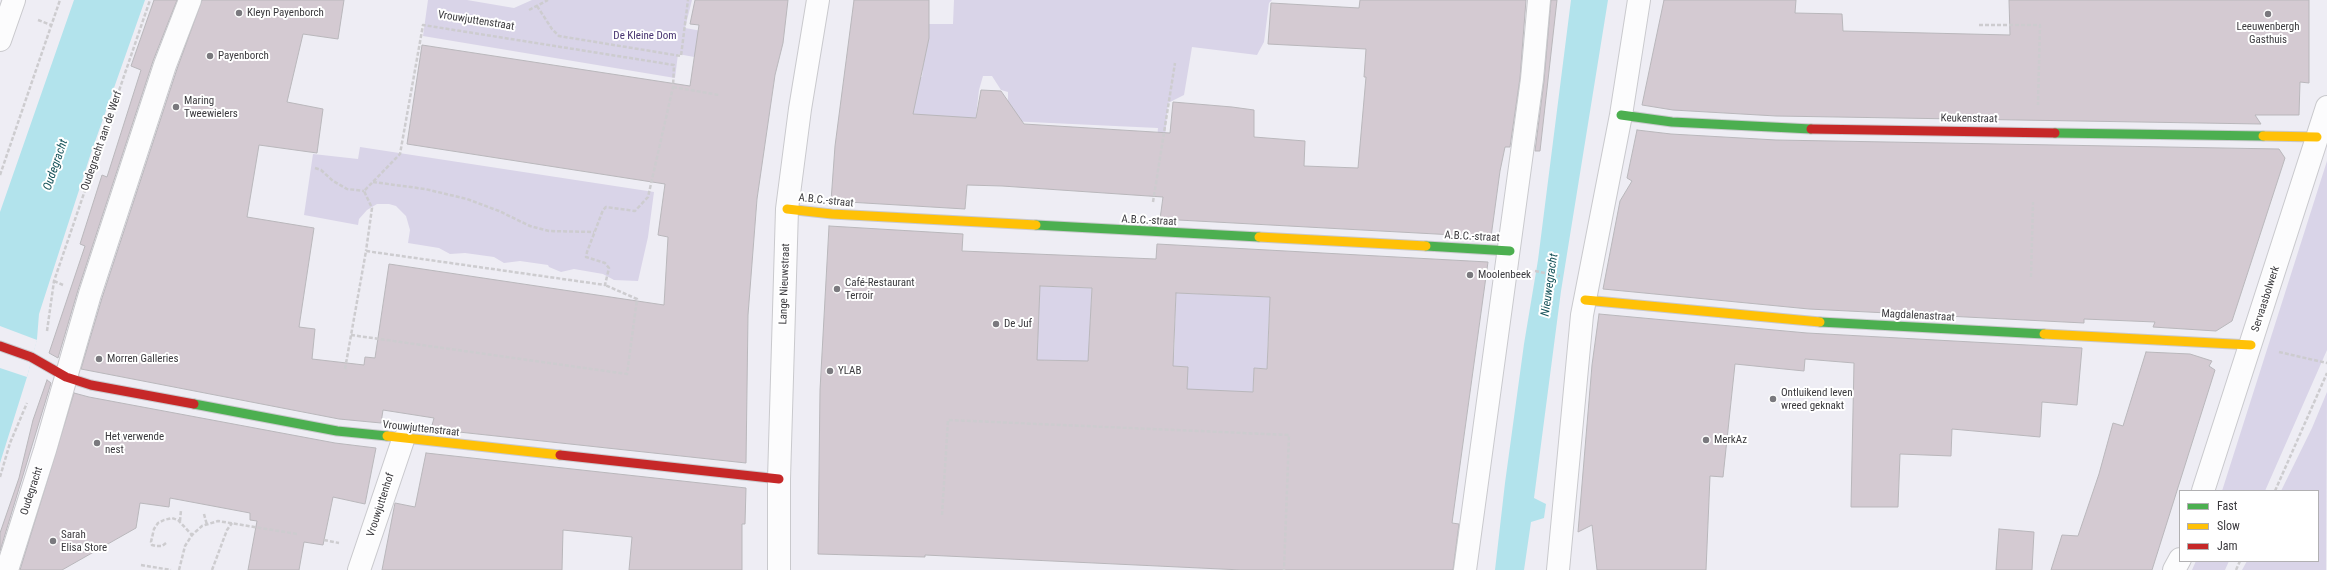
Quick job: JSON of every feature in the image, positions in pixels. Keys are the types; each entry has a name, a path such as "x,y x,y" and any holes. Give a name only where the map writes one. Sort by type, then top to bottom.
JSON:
{"street":[{"path":"0,40 14,0"},
{"name":"Oudegracht","path":"7,570 45,450 90,294 162,73 190,0"},
{"name":"Lange Nieuwstraat","path":"778,570 778,479 787,209 800,109 818,0"},
{"path":"1465,570 1510,251 1532,79 1539,0"},
{"path":"1558,570 1575,374 1585,300 1621,115 1639,0"},
{"name":"Servaasbolwerk","path":"2203,490 2327,107"},
{"name":"Keukenstraat","path":"1621,115 1672,122 1776,128 2317,137"},
{"name":"A.B.C.-straat","path":"787,209 832,214 1150,233 1344,241 1510,251"},
{"name":"Magdalenastraat","path":"1585,300 1808,321 2251,345"},
{"name":"Vrouwjuttenstraat","path":"0,346 32,358 66,378 91,385 329,430 403,440 778,479"},
{"name":"Vrouwjuttenhof","path":"359,570 403,440"},
{"path":"2174,570 2179,561"}],"path":[{"path":"0,175 60,0"},
{"name":"Oudegracht aan de Werf","path":"47,331 54,281 150,0"},
{"path":"528,10 548,0"},
{"path":"537,6 559,36 681,56 688,0"},
{"name":"Vrouwjuttenstraat","path":"364,191 400,154 423,24 674,65 672,87 648,197 635,211 606,207 603,210 594,232 586,257 605,263 609,268 605,285"},
{"path":"1980,25 2040,25 2037,132"},
{"path":"1150,233 1155,186 1175,63"},
{"path":"672,87 718,95"},
{"path":"315,168 321,170 333,181 347,189 364,191 372,208 345,369"},
{"path":"373,182 425,189 467,199 499,211 530,226 549,231 594,232"},
{"path":"2031,277 2033,202"},
{"path":"351,335 627,374 638,298 605,285 366,251"},
{"path":"1530,269 1568,278"},
{"path":"54,281 66,286"},
{"path":"2251,345 2327,363"},
{"path":"2275,490 2327,373"},
{"path":"0,478 11,444 30,396"},
{"path":"942,515 948,420 1289,435 1284,570"},
{"path":"180,522 181,510"},
{"path":"204,514 207,525"},
{"path":"166,542 162,546 152,545 151,536 158,523 164,520 172,518 180,522 192,535"},
{"path":"179,570 185,546 192,535 202,526 218,521 297,534"},
{"path":"212,570 227,530 232,524"},
{"path":"141,565 171,570"}],"green space":[{"name":"De Kleine Dom","path":"428,0 467,0 514,8 532,0 692,0 685,28 719,34 716,61 678,54 675,78 423,36"},
{"path":"954,0 1272,0 1269,3 1264,42 1257,55 1192,47 1184,95 1168,103 1161,182 1153,181 1158,128 1008,121 1008,92 1001,90 992,76 983,76 979,90 972,151 903,122 908,76 922,77 927,24 953,24"},
{"path":"360,147 654,192 648,237 638,281 614,280 603,274 574,269 561,272 549,267 548,265 520,261 504,263 494,257 465,253 450,254 439,248 408,243 410,230 406,216 396,206 389,204 377,204 367,210 359,219 358,225 304,215 313,154 358,159"},
{"path":"2327,161 2327,350 2265,490 2222,490"},
{"path":"934,282 1037,351 1040,286 1092,288 1089,353 1174,356 1176,293 1270,297 1267,360 1274,361 1273,369 1254,368 1251,430 1187,389 1187,367 1044,360 1041,420"},
{"path":"2327,392 2326,570 2242,570 2246,562 2319,562 2319,490 2281,490 2312,428"},
{"path":"2196,562 2229,562 2225,570 2192,570"}],"water":[{"path":"74,0 145,0 91,153 39,314 37,339 27,377 0,463 0,212"},
{"name":"Nieuwegracht","path":"1571,0 1608,0 1561,291 1534,498 1546,504 1544,518 1531,522 1524,570 1495,570 1524,344 1538,260"}],"pier":[{"path":"0,326 37,340 27,377 0,368"}],"building":[{"path":"154,0 177,0 153,61 78,290 58,358 49,353 85,246 80,244 102,175 107,177 141,70 131,66"},
{"path":"202,0 344,0 338,39 303,34 287,102 323,109 317,153 259,145 247,217 314,228 299,327 315,329 312,359 364,365 365,357 375,358 389,264 664,305 668,237 658,235 665,184 407,144 422,45 690,86 699,25 690,24 695,0 788,0 783,43 775,75 757,199 748,315 746,463 431,429 434,418 383,410 381,423 339,419 81,369 102,298 177,69"},
{"path":"854,0 929,0 929,38 913,114 976,118 981,90 1001,91 1024,124 1170,133 1173,102 1232,107 1254,110 1254,137 1305,141 1304,166 1358,168 1366,77 1364,77 1366,49 1268,44 1271,3 1359,8 1360,0 1526,0 1520,78 1510,147 1505,147 1500,171 1491,237 1160,219 1163,197 1002,186 967,185 965,209 831,201 835,146"},
{"path":"1551,0 1557,0 1540,151 1535,151 1544,81"},
{"path":"1664,0 1796,0 1795,13 1842,14 1843,31 2010,35 2009,0 2309,0 2309,83 2300,82 2299,115 2255,115 2261,124 1776,116 1673,110 1642,105"},
{"path":"1637,130 1671,134 1776,140 2279,149 2285,158 2232,321 2216,331 2153,327 2155,322 2084,319 2084,323 1809,309 1603,289 1620,201 1632,181 1627,178"},
{"path":"829,226 963,234 962,251 1156,259 1157,244 1488,262 1452,523 1459,524 1453,570 1242,570 925,555 925,557 818,554 820,390","holes":["1040,286 1092,288 1088,361 1037,360","1176,293 1270,297 1267,369 1254,368 1253,392 1187,389 1188,367 1173,366"]},
{"path":"1599,314 1807,333 2082,348 2077,405 2042,402 2040,437 1952,429 1951,456 1900,454 1898,507 1851,507 1854,363 1805,359 1804,371 1735,364 1723,477 1710,476 1706,570 1597,570 1592,525 1578,532 1592,365"},
{"path":"2146,352 2190,354 2212,361 2209,366 2215,370 2152,570 2051,570 2062,535 2078,536 2099,474 2113,423 2123,426"},
{"path":"47,380 51,383 0,551 0,533 19,478 33,420"},
{"path":"74,393 335,443 376,448 365,504 333,497 323,545 304,542 299,570 248,570 257,521 250,520 250,513 170,498 169,507 140,503 136,528 62,570 20,570"},
{"path":"426,453 746,488 745,524 742,524 742,570 629,570 632,537 563,530 562,570 382,570 395,503 415,507"},
{"path":"1999,529 2034,532 2032,570 1996,570"}],"traffic: fast":[{"path":"1621,115 1672,122 1811,129"},
{"path":"2055,133 2263,136"},
{"path":"1036,225 1259,237"},
{"path":"1426,246 1510,251"},
{"path":"1820,322 2044,334"},
{"path":"194,404 337,431 387,436"}],"traffic: slow":[{"path":"2263,136 2317,137"},
{"path":"787,209 832,214 1036,225"},
{"path":"1259,237 1426,246"},
{"path":"1585,300 1820,322"},
{"path":"2044,334 2251,345"},
{"path":"387,436 560,455"}],"traffic: jam":[{"path":"1811,129 2055,133"},
{"path":"0,346 31,357 66,377 91,385 194,404"},
{"path":"560,455 779,479"}],"place":[{"name":"Kleyn Payenborch","path":"239,13"},
{"name":"Leeuwenbergh Gasthuis","path":"2268,14"},
{"name":"Payenborch","path":"210,56"},
{"name":"Maring Tweewielers","path":"176,107"},
{"name":"Moolenbeek","path":"1470,275"},
{"name":"Café-Restaurant Terroir","path":"837,289"},
{"name":"De Juf","path":"996,324"},
{"name":"Morren Galleries","path":"99,359"},
{"name":"YLAB","path":"830,371"},
{"name":"Ontluikend leven wreed geknakt","path":"1773,399"},
{"name":"MerkAz","path":"1706,440"},
{"name":"Het verwende nest","path":"97,443"},
{"name":"Sarah Elisa Store","path":"53,541"}]}
